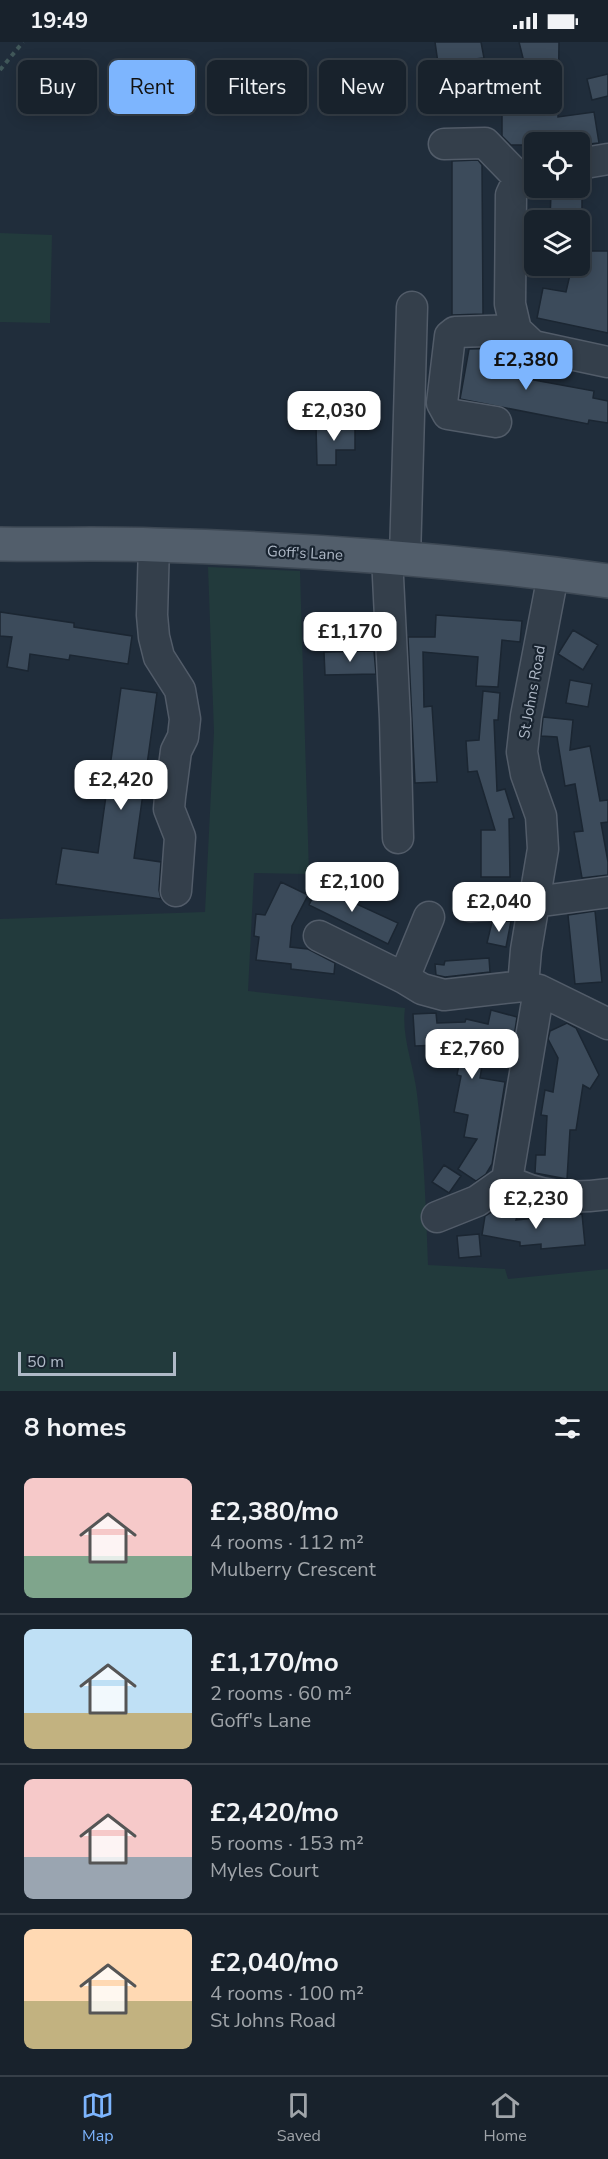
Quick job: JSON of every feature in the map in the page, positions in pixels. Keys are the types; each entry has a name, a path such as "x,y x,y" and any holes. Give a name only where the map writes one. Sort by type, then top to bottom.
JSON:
{"main road":[{"name":"Goff's Lane","path":"0,544 154,544 396,558 608,581"}],"street":[{"path":"444,144 485,143 524,174"},
{"path":"590,162 608,159"},
{"path":"524,179 511,195 510,304 516,330 533,346 608,362"},
{"path":"398,838 395,719 396,558 412,306"},
{"path":"496,422 448,414 442,403 450,336 455,332 516,330"},
{"path":"154,544 152,615 154,636 159,657 180,690 185,719 183,737 176,751 169,809 180,837 176,891"},
{"name":"St Johns Road","path":"507,1180 531,988 526,950 543,849 541,816 526,774 522,752 526,716 553,575"},
{"path":"470,906 535,902 608,892"},
{"path":"404,978 429,917"},
{"path":"319,936 422,989 444,995 531,988 608,1024"},
{"path":"436,1217 477,1201 507,1180 524,1190 552,1196 588,1197 608,1194"}],"path":[{"path":"0,69 23,42"}],"green space":[{"path":"0,233 52,235 50,323 0,322"},
{"path":"208,567 300,571 309,874 254,873 248,991 405,1008 405,1029 415,1083 421,1137 428,1265 505,1269 508,1279 608,1269 608,1391 0,1391 0,919 205,912 214,732"}],"building":[{"path":"435,42 481,42 484,58 438,60"},
{"path":"519,42 559,42 559,60 524,60"},
{"path":"608,74 608,96 592,100 587,79"},
{"path":"594,112 599,143 590,144 590,132 524,132 524,145 511,145 502,136 502,114 558,114 558,117"},
{"path":"478,160 482,165 483,314 452,315 452,161"},
{"path":"551,198 582,198 582,210 550,210"},
{"path":"590,251 608,251 608,333 537,318 543,288 566,292 570,276 590,276"},
{"path":"506,348 501,374 594,391 593,398 608,401 608,423 589,420 588,424 460,399 469,349"},
{"path":"316,425 355,425 355,450 336,450 336,465 317,465"},
{"path":"0,612 74,623 74,627 132,636 128,664 70,655 69,660 30,654 28,671 7,667 12,637 0,636"},
{"path":"436,615 522,621 520,642 502,640 498,687 476,686 478,657 423,652 424,707 432,706 437,782 415,783 408,637 435,637"},
{"path":"573,630 598,645 583,670 558,654"},
{"path":"374,651 376,674 325,675 324,652"},
{"path":"570,680 592,684 588,707 566,703"},
{"path":"121,688 157,693 134,858 161,862 159,890 161,899 56,884 62,848 98,853"},
{"path":"483,691 500,693 498,720 494,720 497,791 505,789 514,818 509,819 510,877 481,877 481,830 495,830 477,771 468,772 466,741 479,740"},
{"path":"543,717 573,720 570,750 590,746 600,801 608,800 608,822 601,823 608,875 582,878 574,832 583,831 575,784 565,786 557,737 541,736"},
{"path":"322,879 343,889 339,896 398,923 388,944 309,905"},
{"path":"281,882 308,895 292,926 290,947 308,949 335,963 334,974 291,969 291,964 256,960 259,937 254,936 256,914 265,915"},
{"path":"595,911 602,982 575,984 568,915"},
{"path":"511,921 506,947 487,943 492,922"},
{"path":"489,958 490,972 445,977 436,975 435,964 444,965 445,961"},
{"path":"491,1010 517,1017 513,1043 487,1036 480,1078 505,1082 492,1164 486,1174 476,1181 458,1169 477,1139 464,1137 468,1115 454,1112 461,1076 457,1075 463,1044 415,1046 413,1014 436,1013 437,1023 465,1022 466,1019 488,1024"},
{"path":"567,1023 576,1028 599,1075 590,1089 583,1085 576,1130 570,1130 567,1179 535,1173 536,1155 545,1155 547,1116 541,1115 545,1090 553,1092 558,1058 548,1039 550,1031"},
{"path":"444,1165 461,1176 449,1193 432,1182"},
{"path":"496,1209 518,1213 516,1220 582,1214 585,1245 541,1249 541,1244 520,1246 520,1242 482,1235 485,1216"},
{"path":"479,1234 481,1256 459,1258 457,1236"}]}
